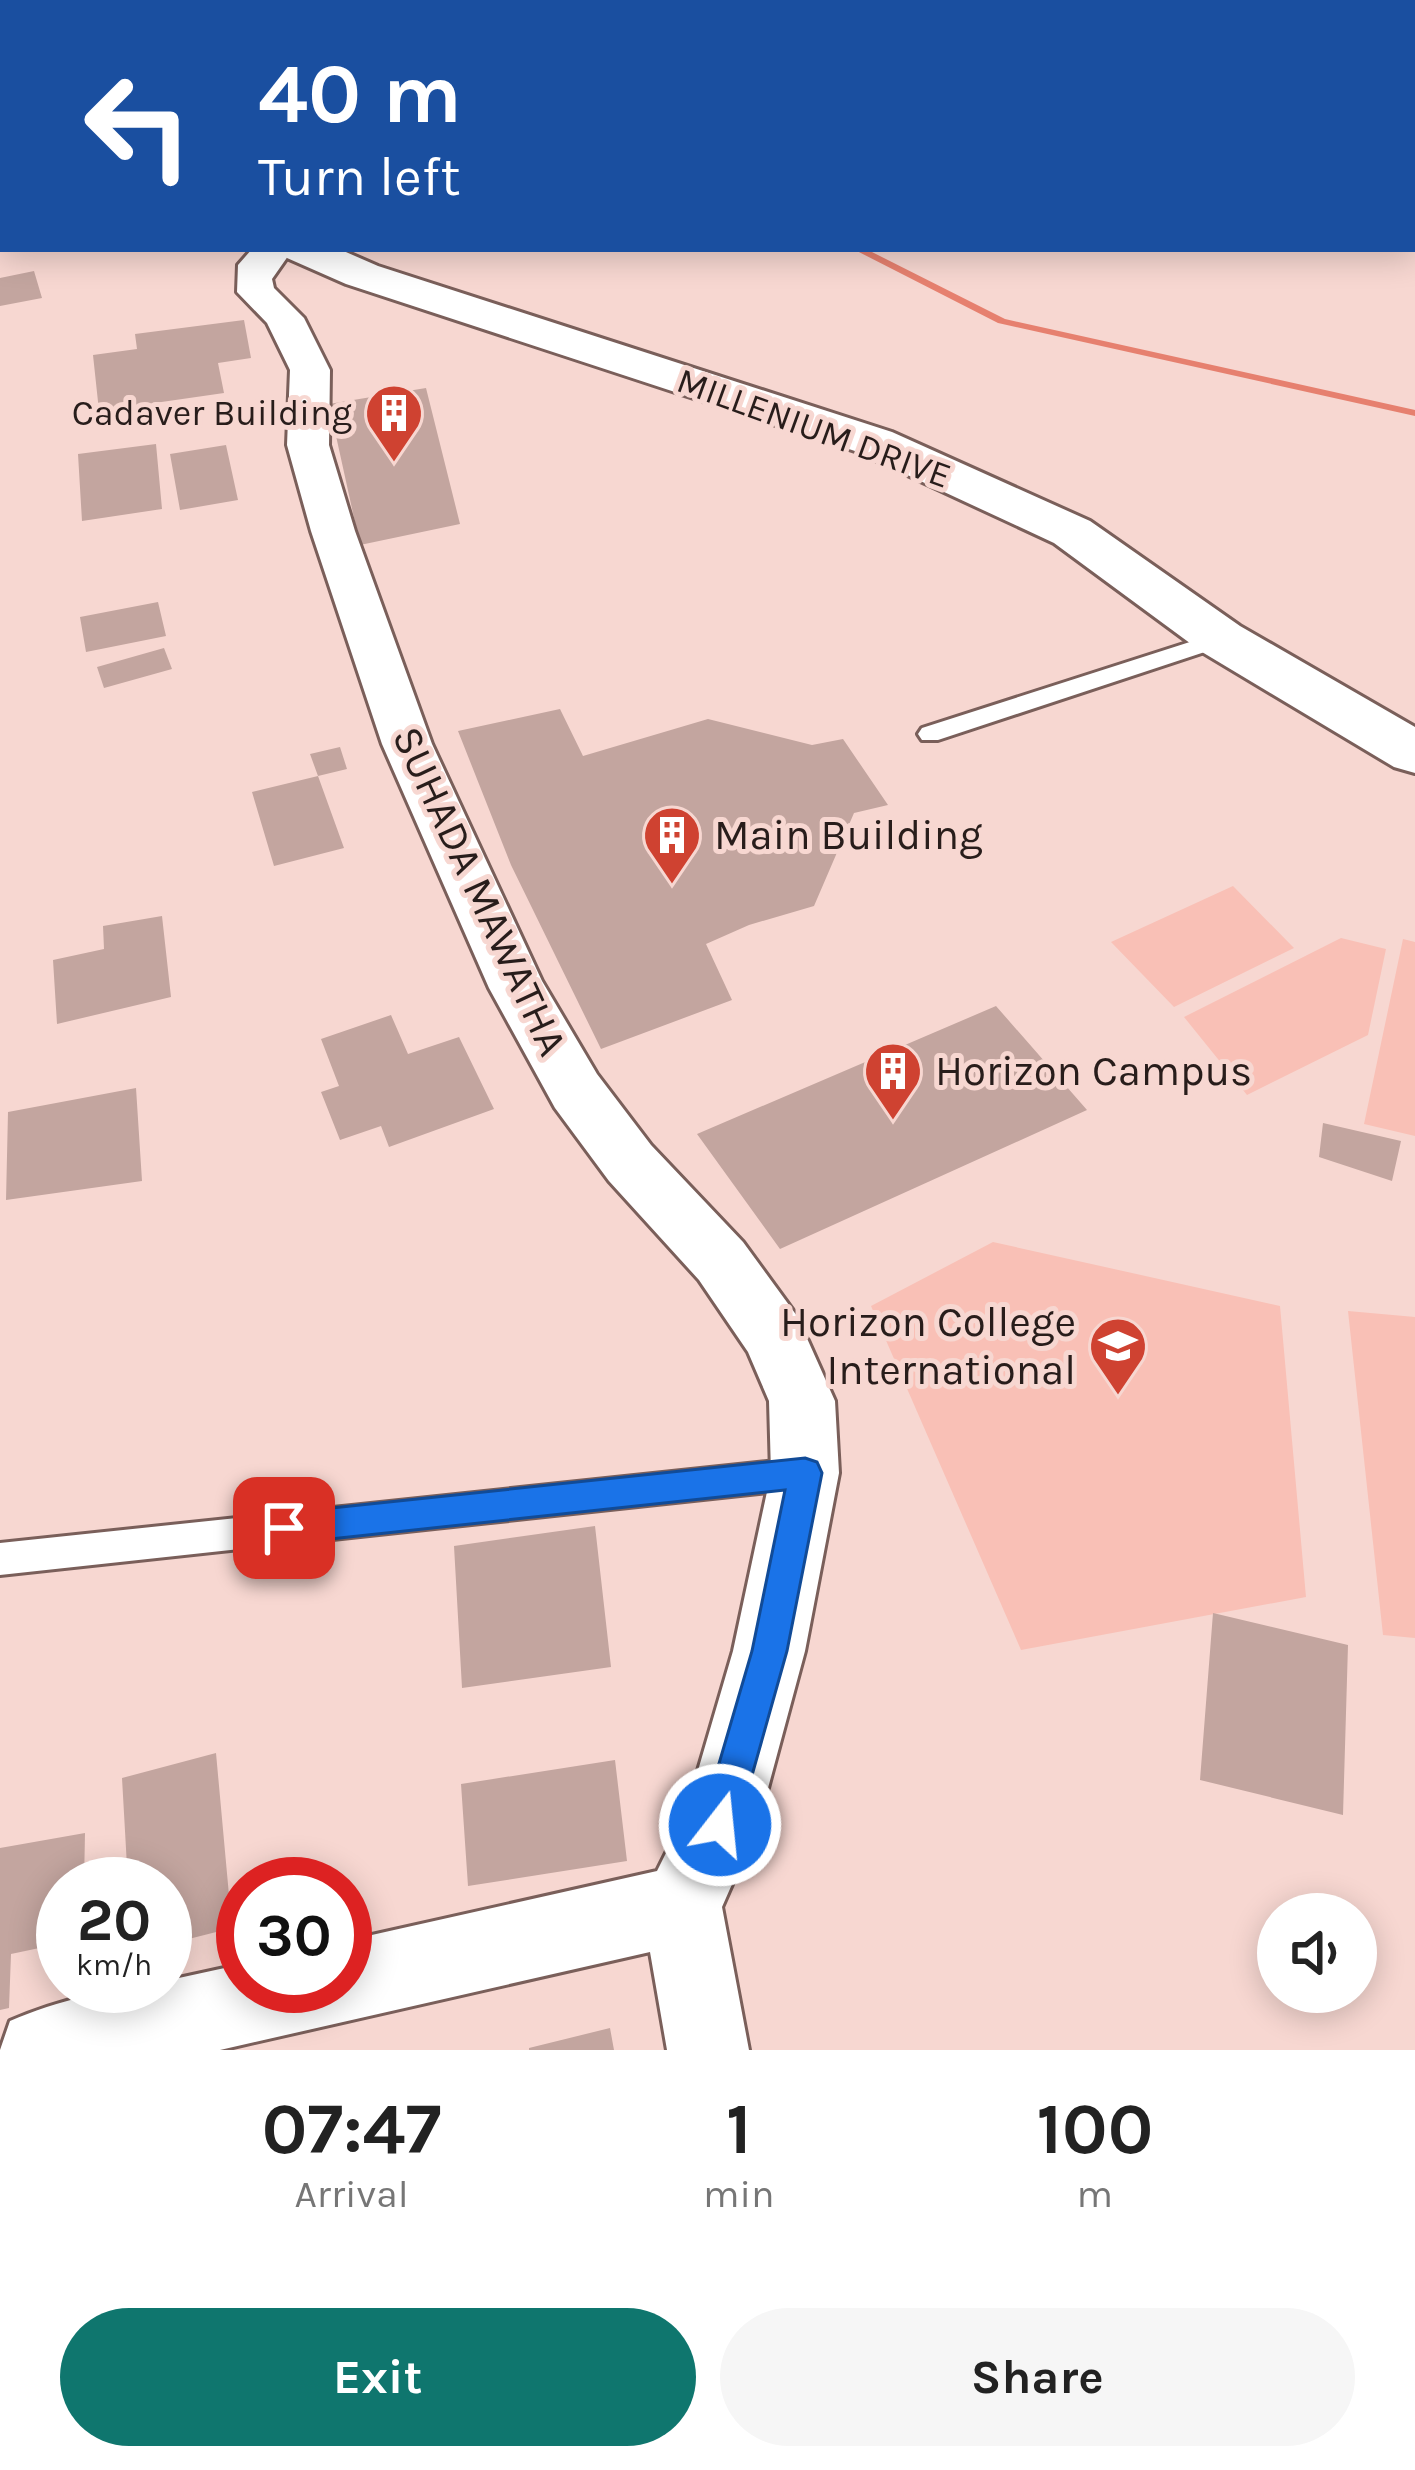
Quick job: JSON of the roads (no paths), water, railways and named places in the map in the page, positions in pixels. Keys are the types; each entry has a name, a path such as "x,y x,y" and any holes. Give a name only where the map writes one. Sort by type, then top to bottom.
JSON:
{"street":[{"name":"SUHADA MAWATHA","path":"271,252 257,265 253,279 265,303 284,318 310,370 308,445 362,620 407,745 517,988 576,1091 630,1162 721,1262 774,1336 802,1401 805,1473 769,1651 720,1825 682,1905"},
{"name":"MILLENIUM DRIVE","path":"309,252 362,275 875,442 1072,532 1221,639 1415,753"},
{"path":"372,1975 682,1905 708,2050"},
{"path":"39,2050 216,2010"}],"lane":[{"path":"930,734 1221,639"},
{"path":"0,1559 805,1473"}],"waterway":[{"path":"864,252 1002,321 1415,413"}],"place":[{"name":"Cadaver Building","path":"394,464"},
{"name":"Main Building","path":"672,886"},
{"name":"Horizon Campus","path":"893,1122"},
{"name":"Horizon College International","path":"1118,1397"}]}
